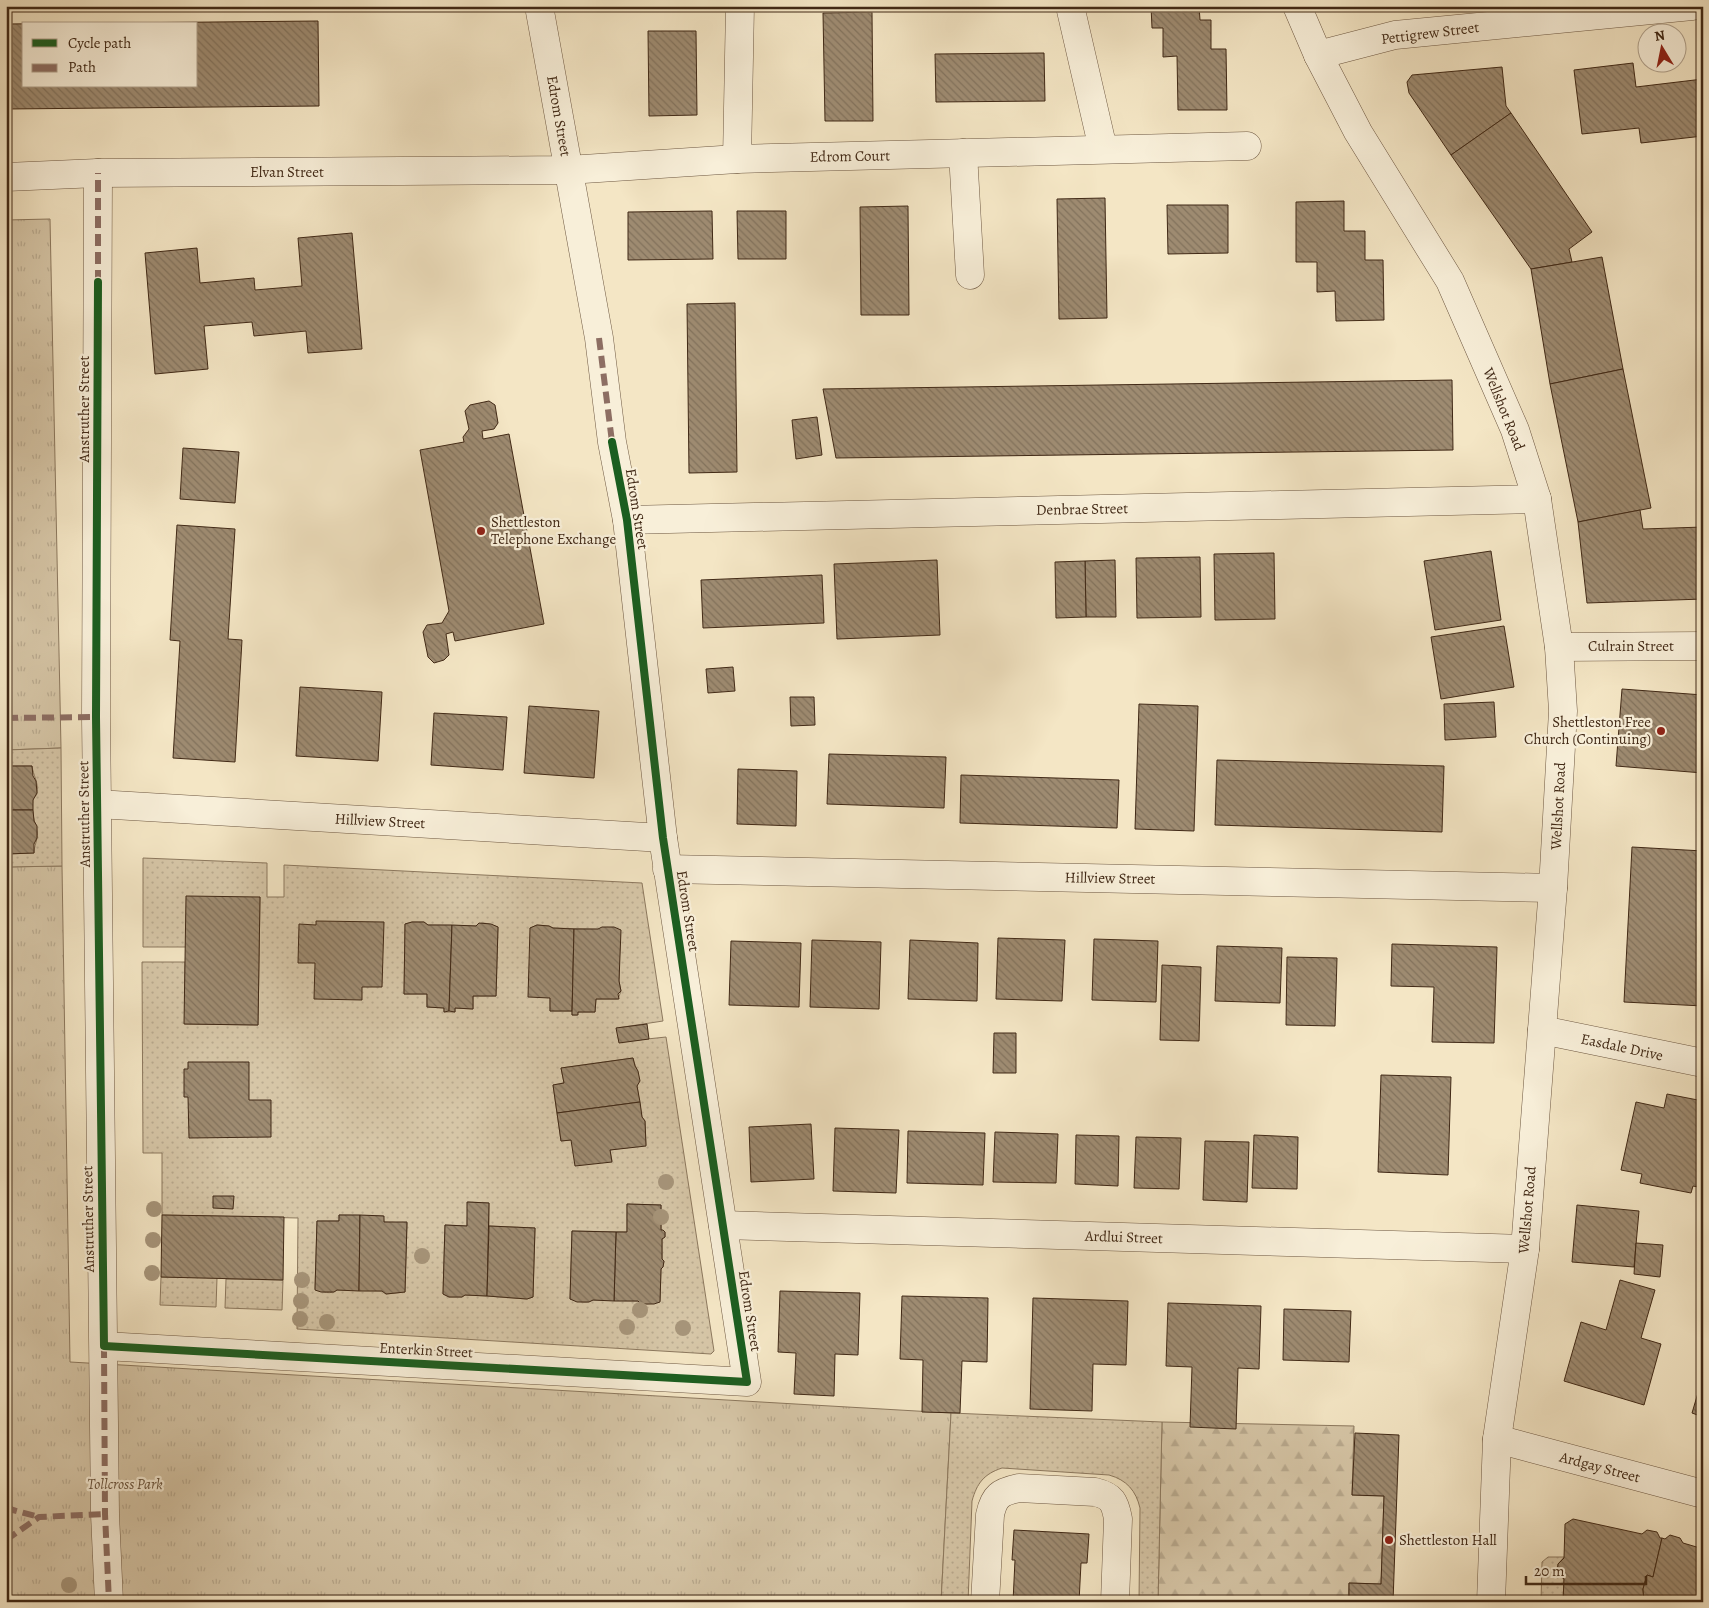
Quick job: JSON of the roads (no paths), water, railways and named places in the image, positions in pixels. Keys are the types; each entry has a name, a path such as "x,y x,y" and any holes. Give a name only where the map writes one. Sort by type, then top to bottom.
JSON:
{"street":[{"name":"Edrom Street","path":"539,6 598,338 612,442 627,520 662,838 747,1382"},
{"path":"737,159 740,6"},
{"path":"1070,6 1102,149"},
{"name":"Wellshot Road","path":"1297,6 1318,55 1358,132 1450,282 1515,430 1537,499 1559,647 1564,711 1553,888 1525,1249 1497,1440 1491,1602"},
{"name":"Pettigrew Street","path":"1318,55 1395,35 1692,6"},
{"name":"Edrom Court","path":"568,170 737,159 1247,146"},
{"path":"963,153 970,275"},
{"name":"Elvan Street","path":"6,177 98,173 568,170"},
{"name":"Anstruther Street","path":"98,173 96,707 104,1346 104,1514 110,1602"},
{"name":"Denbrae Street","path":"627,520 1537,499"},
{"name":"Culrain Street","path":"1559,647 1703,646"},
{"name":"Hillview Street","path":"97,804 662,838"},
{"name":"Hillview Street","path":"667,869 1553,888"},
{"name":"Easdale Drive","path":"1542,1030 1703,1063"},
{"name":"Ardlui Street","path":"723,1224 1525,1249"},
{"name":"Enterkin Street","path":"104,1346 747,1382"},
{"name":"Ardgay Street","path":"1497,1440 1703,1494"},
{"path":"985,1602 992,1505 996,1496 1008,1490 1019,1488 1094,1492 1103,1494 1111,1499 1118,1518 1115,1602"}],"place":[{"name":"Shettleston Telephone Exchange","path":"481,531"},
{"name":"Shettleston Free Church (Continuing)","path":"1661,731"},
{"name":"Shettleston Hall","path":"1389,1540"}],"park label":[{"name":"Tollcross Park","path":"125,1484"}]}
